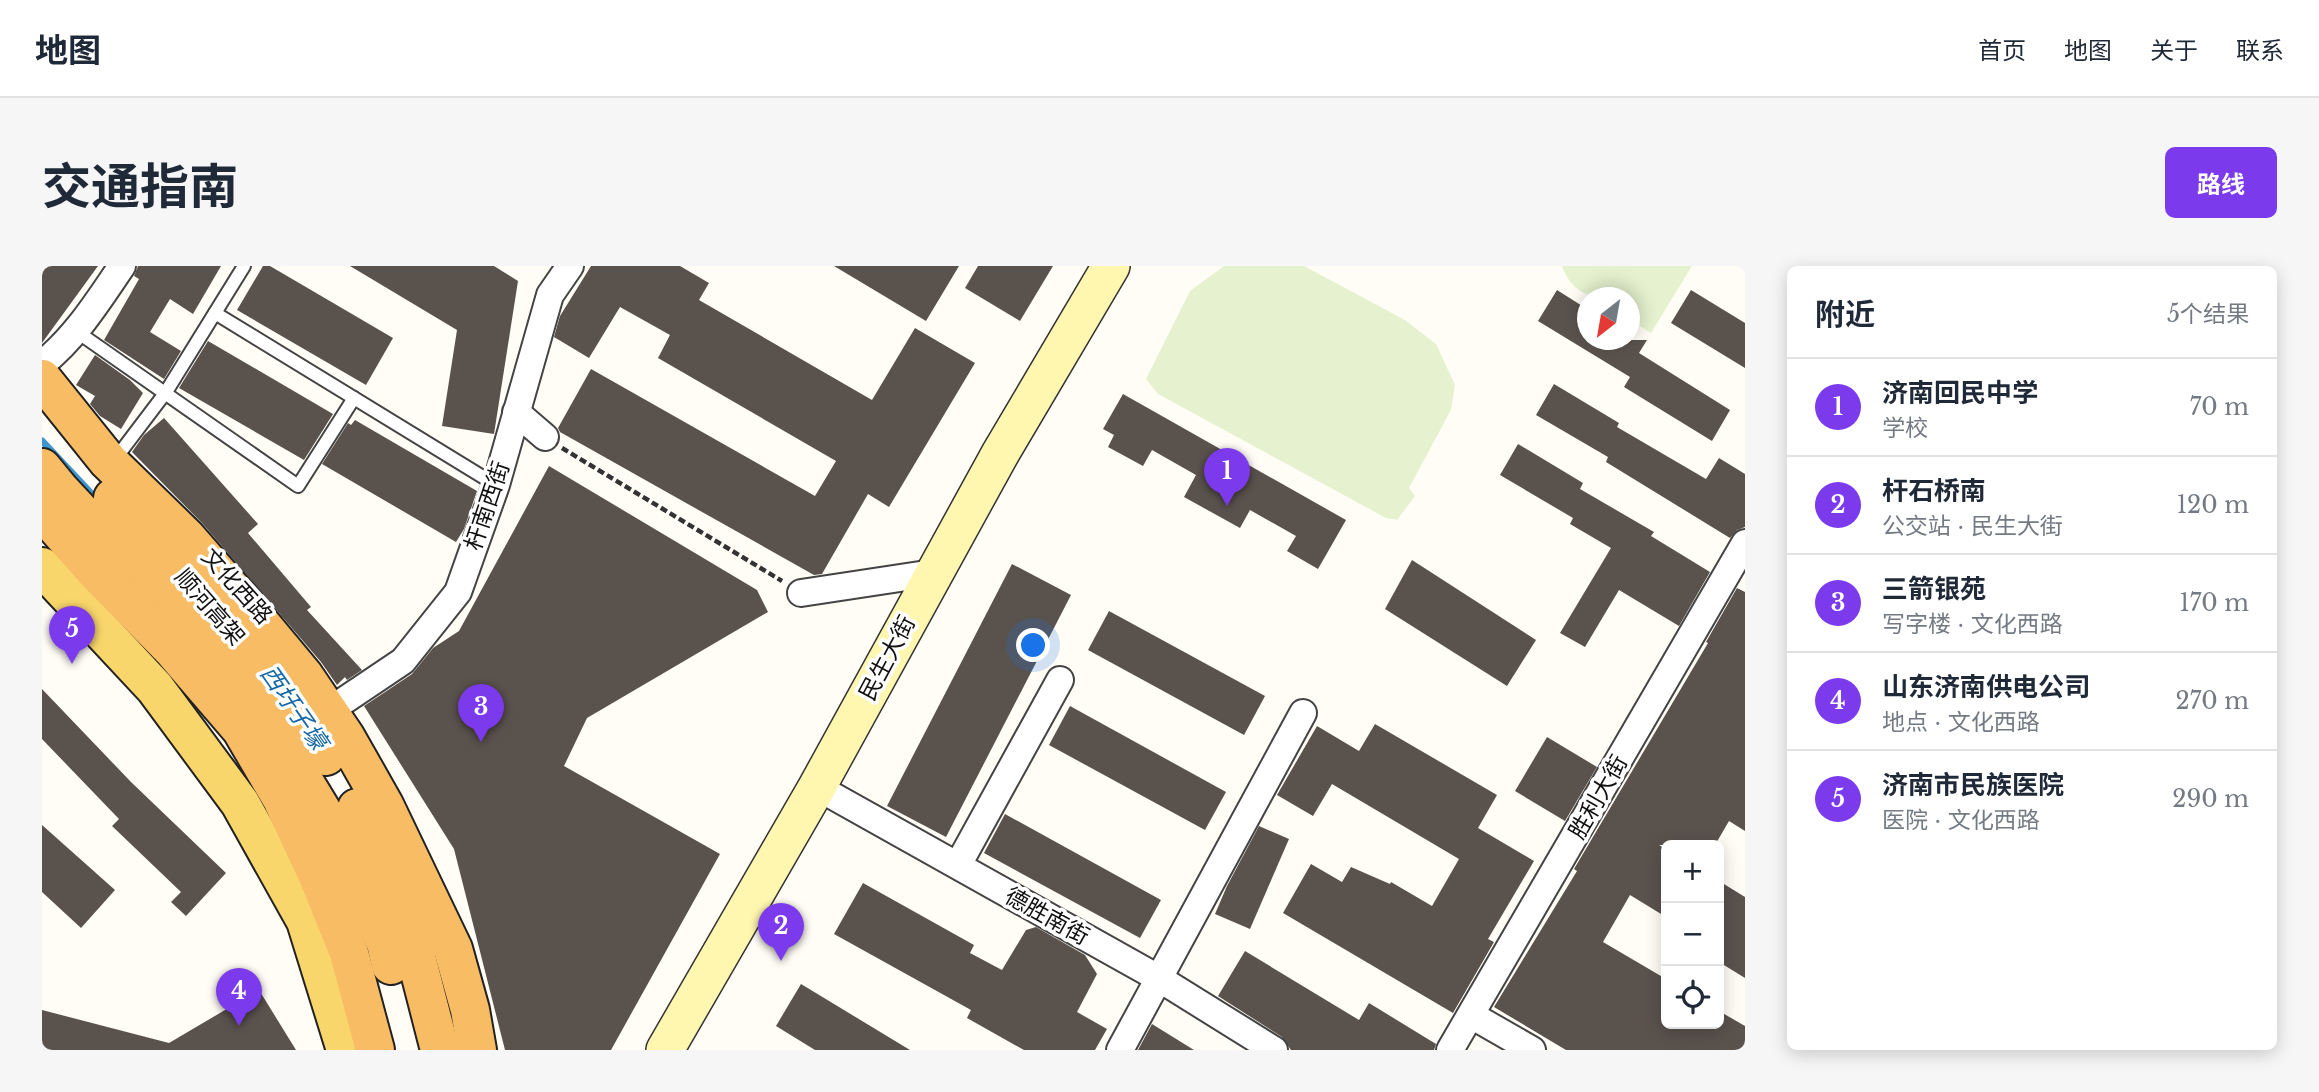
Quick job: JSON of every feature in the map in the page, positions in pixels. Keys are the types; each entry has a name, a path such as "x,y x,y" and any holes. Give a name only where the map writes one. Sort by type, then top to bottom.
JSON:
{"highway":[{"path":"43,365 108,461 186,537 240,599 304,676 346,738 384,805 453,949 470,1010 477,1050"},
{"name":"顺河高架","path":"42,416 247,649 313,734 371,835 412,941 440,1050"},
{"name":"顺河高架","path":"42,468 222,664 286,752 334,831 386,943 412,1050"},
{"path":"42,511 100,576 174,651 241,729 282,799 318,876 349,953 375,1050"}],"main road":[{"name":"民生大街","path":"665,1050 817,787 1000,454 1111,266"},
{"path":"42,567 155,688 240,803 306,921 346,1050"}],"street":[{"path":"43,365 76,331 122,266"},
{"name":"杆南西街","path":"339,704 403,661 458,592 496,485 550,295 570,266"},
{"name":"文化西路","path":"43,365 339,704 413,830"},
{"path":"516,412 545,437"},
{"name":"胜利大街","path":"1450,1050 1745,543"},
{"path":"801,593 933,573"},
{"path":"958,865 1060,680"},
{"path":"1120,1050 1303,713"},
{"name":"德胜南街","path":"817,787 1160,979 1274,1050"},
{"path":"1471,1014 1532,1050"}],"lane":[{"path":"119,454 166,392 244,266"},
{"path":"215,313 496,485"},
{"path":"76,331 298,486 355,398"}],"path":[{"path":"545,437 801,593"}],"green space":[{"path":"1224,266 1304,266 1405,320 1436,344 1455,385 1451,410 1409,488 1415,496 1397,520 1386,518 1158,394 1146,379 1190,291"},
{"path":"1562,266 1692,266 1651,333 1640,326 1640,287 1577,288"}],"building":[{"path":"42,266 98,266 42,343"},
{"path":"138,266 221,266 193,314 170,299 150,332 181,351 164,379 104,340 139,279 134,276"},
{"path":"263,266 270,266 393,338 366,385 237,310"},
{"path":"350,266 494,266 518,281 494,434 442,426 457,330"},
{"path":"591,266 680,266 709,283 699,300 872,400 915,328 975,363 889,507 868,494 822,574 814,575 560,432 558,428 591,369 815,496 836,461 658,358 670,335 620,307 589,358 554,337 560,316"},
{"path":"834,266 959,266 926,321"},
{"path":"978,266 1053,266 1020,321 965,288"},
{"path":"1557,290 1577,303 1577,345 1538,321"},
{"path":"1691,290 1745,323 1745,368 1671,323"},
{"path":"1640,340 1647,340 1639,353 1730,410 1712,441 1624,387 1630,377 1586,350 1640,350"},
{"path":"208,341 333,414 304,460 179,388"},
{"path":"95,355 130,380 143,393 121,429 100,416 90,404 95,396 76,385"},
{"path":"1554,384 1619,423 1617,427 1706,479 1719,458 1745,474 1745,527 1737,530 1730,538 1606,462 1608,457 1536,415"},
{"path":"1123,394 1346,520 1318,569 1287,551 1296,536 1250,510 1240,528 1184,497 1196,475 1152,450 1143,466 1108,447 1114,435 1103,429"},
{"path":"164,418 258,524 248,533 311,607 307,610 362,670 347,680 345,677 337,685 321,662 202,523 132,452 144,435"},
{"path":"355,420 477,491 464,529 456,542 322,464 348,423 351,425"},
{"path":"1518,444 1583,483 1580,489 1654,532 1651,536 1710,572 1679,626 1619,590 1585,647 1560,633 1611,548 1570,524 1573,518 1500,475"},
{"path":"549,466 757,590 768,612 587,718 564,766 720,854 611,1050 505,1050 454,849 364,706 412,674 433,648 459,631"},
{"path":"1412,560 1536,640 1507,686 1385,609"},
{"path":"1012,564 1071,595 946,837 887,806"},
{"path":"1737,588 1745,592 1745,831 1729,821 1718,840 1661,840 1661,914 1630,895 1603,942 1661,976 1661,1029 1724,1029 1724,1014 1745,1026 1745,1050 1566,1050 1494,1007 1577,871 1574,869 1708,643 1706,642"},
{"path":"1109,611 1265,696 1244,735 1088,650"},
{"path":"42,689 131,782 226,873 186,916 171,902 181,892 112,826 119,819 42,739"},
{"path":"1070,706 1226,792 1205,830 1049,745"},
{"path":"1375,724 1497,795 1478,828 1534,861 1488,939 1494,942 1453,1013 1283,913 1311,864 1342,882 1351,867 1390,884 1391,882 1432,906 1459,859 1332,784 1313,816 1277,795 1317,726 1359,751"},
{"path":"1547,737 1597,767 1565,821 1515,791"},
{"path":"1005,814 1161,900 1140,938 984,853"},
{"path":"42,825 115,890 81,928 42,892"},
{"path":"1259,826 1289,839 1250,929 1215,914"},
{"path":"863,883 974,945 970,953 1002,970 1026,930 1036,927 1085,955 1097,974 1077,1012 1107,1029 1095,1050 1024,1050 967,1018 971,1010 834,934"},
{"path":"1724,884 1745,897 1745,978 1724,965"},
{"path":"1245,951 1359,1020 1369,1003 1436,1044 1434,1050 1291,1050 1282,1037 1218,996"},
{"path":"801,984 910,1050 815,1050 776,1026"},
{"path":"259,990 296,1050 42,1050 42,1010 169,1043"},
{"path":"1152,1024 1194,1050 1138,1050"}],"waterway":[{"name":"西圩子壕","path":"42,441 101,504"}],"place":[{"name":"济南回民中学","path":"1227,506"},
{"name":"济南市民族医院","path":"72,664"},
{"name":"三箭银苑","path":"481,742"},
{"name":"杆石桥南","path":"781,961"},
{"name":"山东济南供电公司","path":"239,1026"}]}
